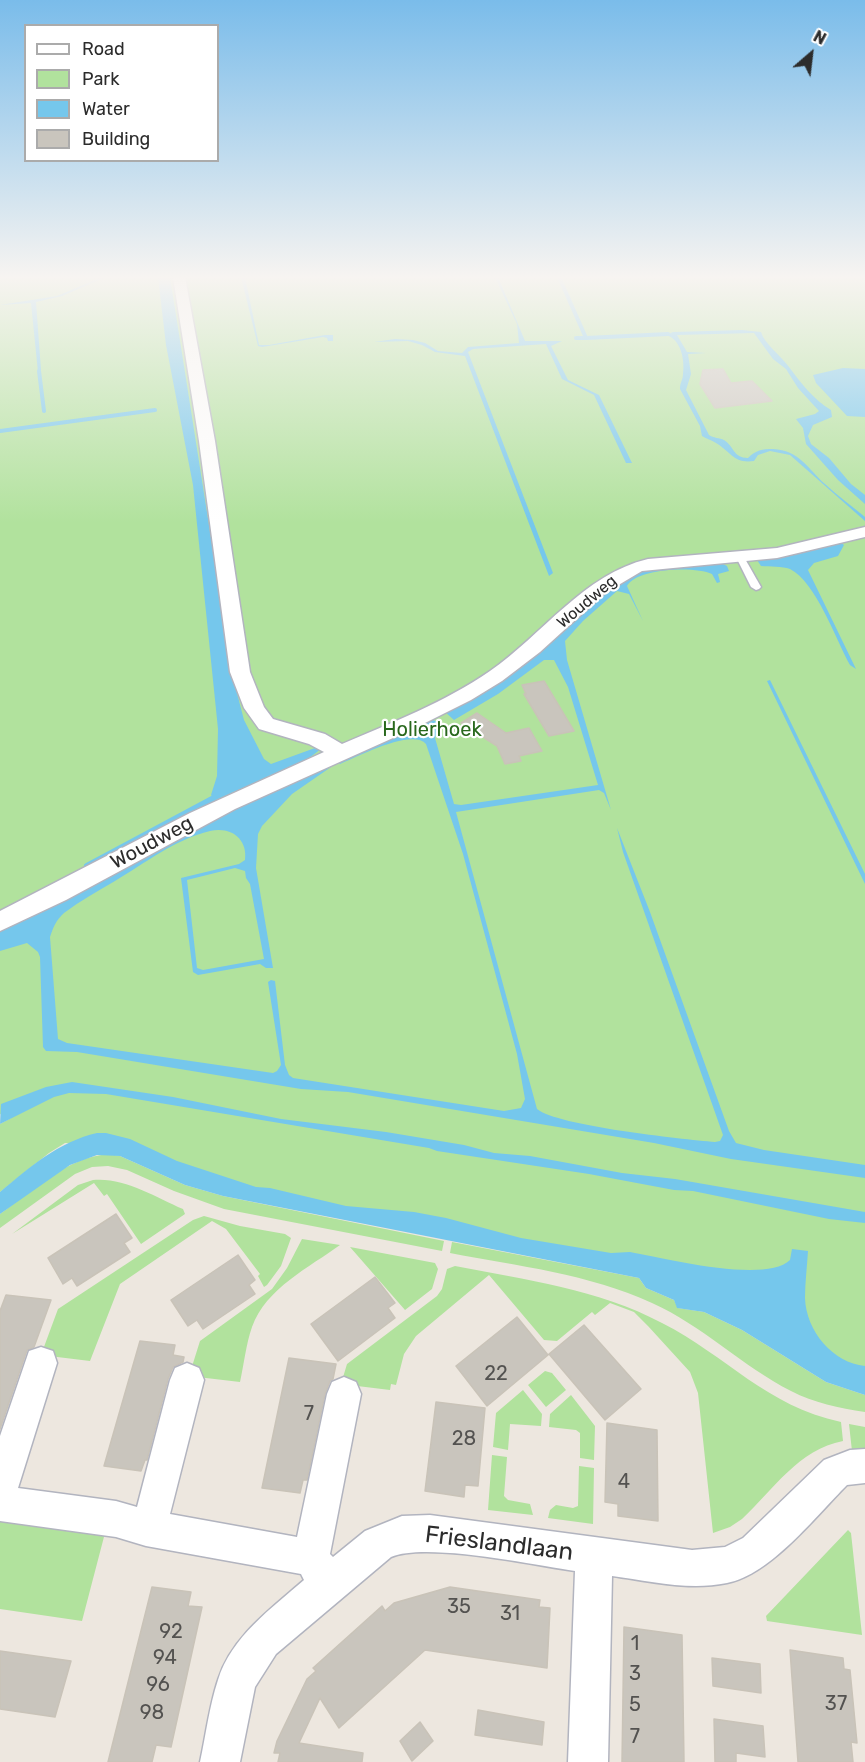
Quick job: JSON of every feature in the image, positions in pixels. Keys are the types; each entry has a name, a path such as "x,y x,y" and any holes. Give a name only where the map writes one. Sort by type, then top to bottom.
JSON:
{"street":[{"path":"193,359 240,672 254,708 266,724 317,740 339,752"},
{"name":"Woudweg","path":"0,922 49,899 197,818 450,702 495,677 533,648 598,589 623,572 648,564 777,553 865,532"},
{"path":"0,1489 41,1363"},
{"path":"146,1528 154,1509 187,1380"},
{"path":"0,1503 116,1519 320,1570 344,1394"},
{"name":"Frieslandlaan","path":"220,1762 237,1680 263,1641 320,1570 402,1534 430,1533 692,1568 728,1565 756,1551 836,1472 850,1467 865,1466"},
{"path":"588,1762 594,1556"}],"lane":[{"path":"740,557 756,587"}],"green space":[{"name":"Holierhoek","path":"0,359 865,359 865,1378 649,1273 222,1186 105,1144 65,1143 0,1192 0,1124 11,1118 0,1114"},
{"path":"109,1154 120,1156 185,1185 223,1196 444,1241 442,1251 224,1209 174,1191 127,1170 108,1166 92,1167 75,1174 0,1228 0,1214 51,1176 79,1161"},
{"path":"93,1180 116,1182 139,1189 183,1209 185,1214 141,1244 107,1194 104,1196 94,1183 12,1234 78,1185"},
{"path":"204,1216 240,1226 285,1234 291,1238 281,1266 267,1285 264,1287 258,1276 260,1274 226,1229 212,1221 120,1284 90,1361 41,1355 58,1309 193,1220"},
{"path":"302,1239 340,1245 290,1280 267,1301 252,1327 240,1382 189,1376 200,1341 272,1289 287,1268"},
{"path":"452,1242 639,1278 646,1288 674,1300 678,1308 704,1312 742,1330 826,1382 865,1395 865,1412 809,1399 791,1391 671,1312 628,1293 553,1272 450,1253"},
{"path":"350,1247 435,1263 438,1269 432,1289 405,1310"},
{"path":"455,1266 561,1287 638,1311 685,1336 769,1392 814,1415 841,1422 843,1441 813,1452 788,1472 742,1519 730,1527 713,1533 698,1393 690,1372 634,1312 610,1303 595,1315 592,1312 557,1341 544,1340 489,1275 416,1336 404,1354 396,1385 391,1384 390,1390 341,1384 347,1364 437,1296 442,1289 447,1269"},
{"path":"545,1371 552,1373 566,1390 546,1407 528,1385"},
{"path":"523,1390 542,1414 541,1426 510,1424 508,1450 493,1447 496,1413"},
{"path":"571,1395 595,1426 594,1460 580,1458 580,1433 576,1430 549,1427 550,1414"},
{"path":"849,1424 865,1427 865,1454 852,1451"},
{"path":"492,1455 507,1457 504,1496 508,1500 530,1504 533,1515 488,1510"},
{"path":"579,1466 594,1468 593,1524 548,1518 550,1510 556,1505 573,1508 578,1506"},
{"path":"0,1515 105,1533 82,1621 0,1609"},
{"path":"848,1530 851,1533 862,1635 767,1621 766,1616"}],"water":[{"path":"37,359 40,359 41,370 38,372"},
{"path":"169,359 183,359 233,678 244,720 264,759 271,764 315,748 321,749 309,758 216,800 211,795 217,776 218,729 193,485"},
{"path":"466,359 471,359 553,573 549,576"},
{"path":"553,359 558,359 568,380 599,395 632,463 626,463 594,395 562,379"},
{"path":"682,359 689,359 691,374 686,390 709,435 724,440 736,454 743,457 748,458 766,449 790,453 865,517 865,521 790,455 770,451 758,455 754,461 742,461 702,436 700,426 680,389"},
{"path":"773,359 782,359 808,390 831,410 832,417 813,425 808,436 811,444 829,458 851,484 865,495 865,504 838,480 806,444 803,428 796,419 819,411 798,388 786,369"},
{"path":"843,368 865,369 865,417 847,416 816,383 813,375"},
{"path":"838,541 844,545 838,556 814,563 808,570 856,669 850,665 817,598 799,576 787,568 761,566 757,560"},
{"path":"719,562 727,566 729,571 718,574 720,582 717,583 712,574 704,571 667,570 642,575 627,586 643,621 629,594 617,591 583,621 565,641 567,660 611,810 604,793 599,790 456,812 537,1109 569,1121 649,1135 715,1142 720,1141 723,1135 623,852 617,828 650,912 729,1131 736,1143 764,1150 865,1165 865,1178 731,1159 654,1143 348,1092 301,1089 77,1052 46,1051 43,1047 40,957 38,952 27,943 0,951 0,928 132,857 329,765 331,767 292,794 262,826 258,834 256,868 273,968 266,968 260,964 198,975 193,972 181,878 239,864 245,860 241,840 231,832 218,830 197,835 161,852 89,896 64,913 57,921 50,937 58,1039 67,1043 273,1073 281,1065 268,982 271,980 275,981 285,1065 289,1075 293,1078 504,1111 521,1108 525,1099 517,1054 463,854 426,744 419,740 397,741 340,764 337,761 430,719 444,724 438,729 435,738 454,804 461,805 598,785 568,687 554,660 544,660 498,694 454,720 444,711 506,679 604,591 637,571","holes":["235,868 245,871 250,884 264,959 203,970 197,968 187,880"]},
{"path":"770,680 865,874 865,884 767,681"},
{"path":"72,1082 173,1097 281,1119 386,1132 464,1145 494,1153 530,1156 622,1173 675,1179 865,1212 865,1223 829,1219 693,1191 674,1190 589,1174 437,1151 106,1094 69,1093 54,1097 0,1124 1,1104 46,1087"},
{"path":"97,1133 130,1139 177,1161 256,1187 270,1188 346,1206 414,1212 521,1238 611,1253 630,1252 713,1267 759,1270 777,1267 790,1260 792,1249 808,1251 805,1298 810,1322 823,1343 832,1352 853,1364 865,1366 865,1395 826,1382 742,1330 704,1312 677,1308 674,1300 646,1288 639,1278 223,1196 185,1185 120,1156 97,1155 70,1165 0,1214 0,1192 57,1149"}],"building":[{"path":"723,369 731,383 752,381 772,401 715,408 700,384 703,370"},
{"path":"544,681 574,731 549,736 524,694 526,694 522,685"},
{"path":"477,713 506,733 529,728 542,751 519,756 521,761 505,764 497,746 461,723"},
{"path":"116,1214 132,1238 124,1243 130,1252 77,1286 72,1278 63,1284 48,1258"},
{"path":"238,1255 255,1280 249,1285 255,1294 203,1329 197,1320 188,1326 171,1300"},
{"path":"375,1277 395,1303 388,1308 395,1318 338,1361 311,1324"},
{"path":"6,1295 51,1300 34,1347 27,1350 0,1429 0,1311"},
{"path":"517,1317 548,1355 487,1406 456,1366"},
{"path":"584,1325 641,1389 605,1420 549,1354"},
{"path":"140,1341 175,1345 173,1355 184,1357 183,1362 173,1367 168,1379 147,1460 141,1471 104,1466"},
{"path":"289,1358 336,1364 333,1379 325,1394 307,1480 303,1480 300,1493 262,1488"},
{"path":"436,1402 485,1408 478,1486 465,1485 464,1497 425,1491"},
{"path":"607,1423 657,1430 658,1521 618,1516 618,1504 605,1502"},
{"path":"152,1587 191,1592 188,1606 202,1607 171,1747 156,1745 152,1762 108,1762"},
{"path":"450,1587 540,1600 539,1607 550,1608 547,1668 425,1650 339,1728 320,1698 299,1743 363,1753 362,1762 278,1762 280,1753 274,1753 277,1741 307,1679 316,1671 313,1668 382,1606 385,1611 394,1603"},
{"path":"624,1627 682,1635 684,1762 622,1762"},
{"path":"790,1650 843,1658 844,1669 850,1670 857,1743 851,1742 853,1762 798,1762"},
{"path":"0,1651 71,1661 55,1717 0,1709"},
{"path":"712,1658 760,1664 761,1693 713,1686"},
{"path":"478,1710 544,1722 542,1745 475,1735"},
{"path":"714,1719 763,1726 765,1757 736,1753 736,1762 715,1762"},
{"path":"420,1722 433,1741 412,1761 400,1741"}],"waterway":[{"path":"39,371 44,411"},
{"path":"0,431 155,410"},
{"path":"87,866 214,798"}]}
